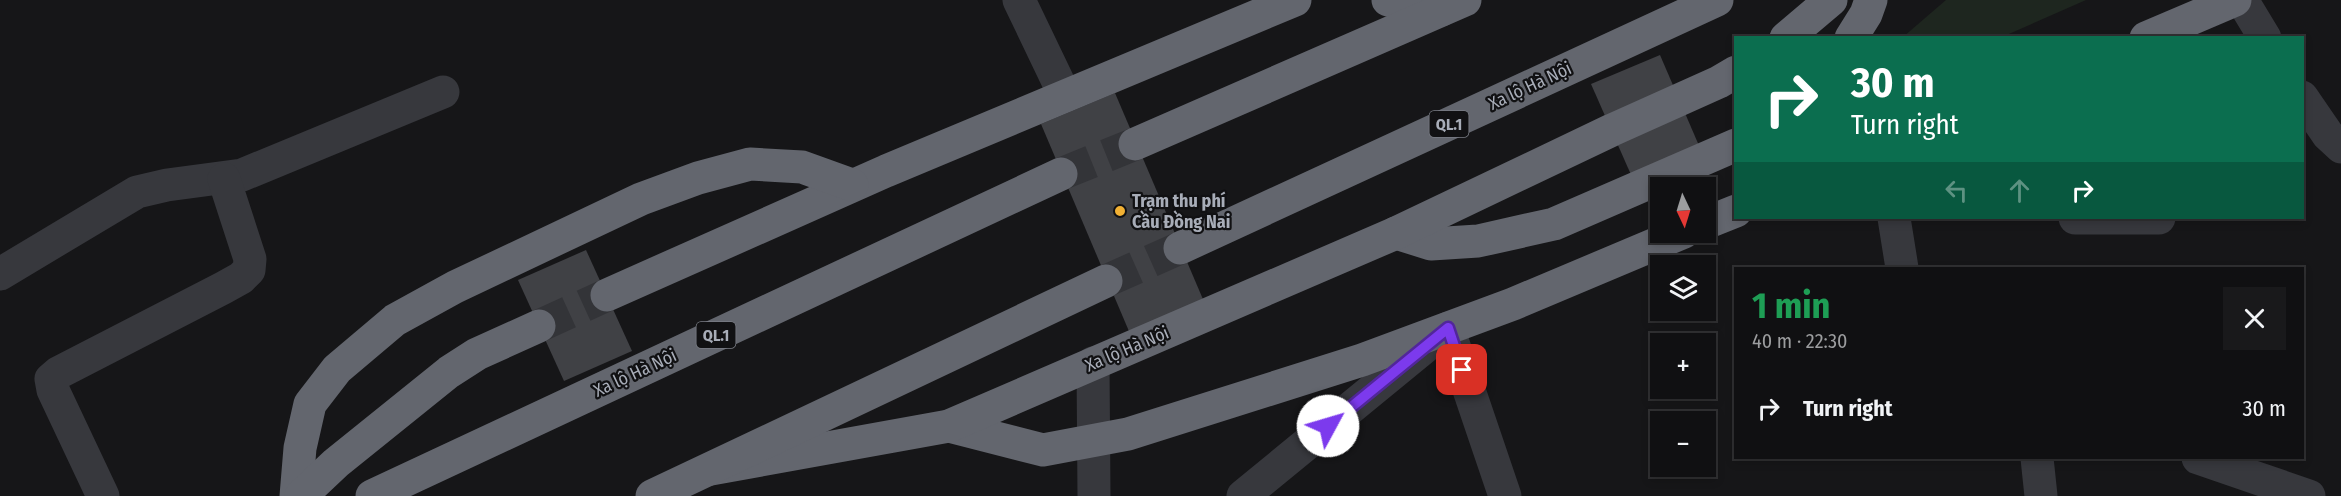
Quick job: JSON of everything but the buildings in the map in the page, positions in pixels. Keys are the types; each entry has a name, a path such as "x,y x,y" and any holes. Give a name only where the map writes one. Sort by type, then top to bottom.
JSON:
{"highway":[{"path":"607,295 852,185 1065,96 1245,9 1295,0"},
{"path":"1388,0 1453,5"},
{"name":"Xa lộ Hà Nội","path":"1180,248 1717,0"},
{"path":"1788,36 1832,0"},
{"path":"1852,36 1871,0"},
{"path":"2151,36 2235,0"},
{"path":"1136,144 1453,5"},
{"name":"Xa lộ Hà Nội","path":"711,469 949,426 1396,233 1734,73"},
{"path":"1396,233 1431,244 1478,241 1535,229 1554,224 1734,146"},
{"path":"296,496 300,448 310,404 337,369 395,320 465,282 641,199 698,178 750,164 802,167 852,185"},
{"name":"Xa lộ Hà Nội","path":"372,496 1061,174"},
{"path":"1716,219 1734,212"},
{"path":"949,426 1043,450 1128,434 1362,360 1513,304 1658,243"},
{"name":"Xa lộ Hà Nội","path":"652,496 1106,281"},
{"path":"301,496 336,463 448,372 477,354 539,326"}],"street":[{"path":"1019,0 1065,96"},
{"path":"2242,0 2264,36"},
{"path":"0,274 137,192 205,179 224,179 242,175 443,92"},
{"path":"2304,100 2328,135 2341,147"},
{"path":"103,496 53,390 51,379 58,373 223,288 241,278 249,270 250,259 224,179"},
{"path":"1894,219 1902,267"},
{"path":"1243,496 1448,328 1505,496"},
{"path":"1093,363 1094,496"},
{"path":"2037,459 2041,496"},
{"path":"2201,459 2309,496"}],"shaded area":[{"path":"1946,0 2086,0 2004,36 1904,36"}],"tunnel":[{"path":"1061,174 1135,144"},
{"path":"1106,281 1180,248"},
{"path":"539,326 607,295"}],"place":[{"name":"Trạm thu phí Cầu Đồng Nai","path":"1120,211"}],"route":[{"path":"1328,426 1448,328 1462,370"}]}
